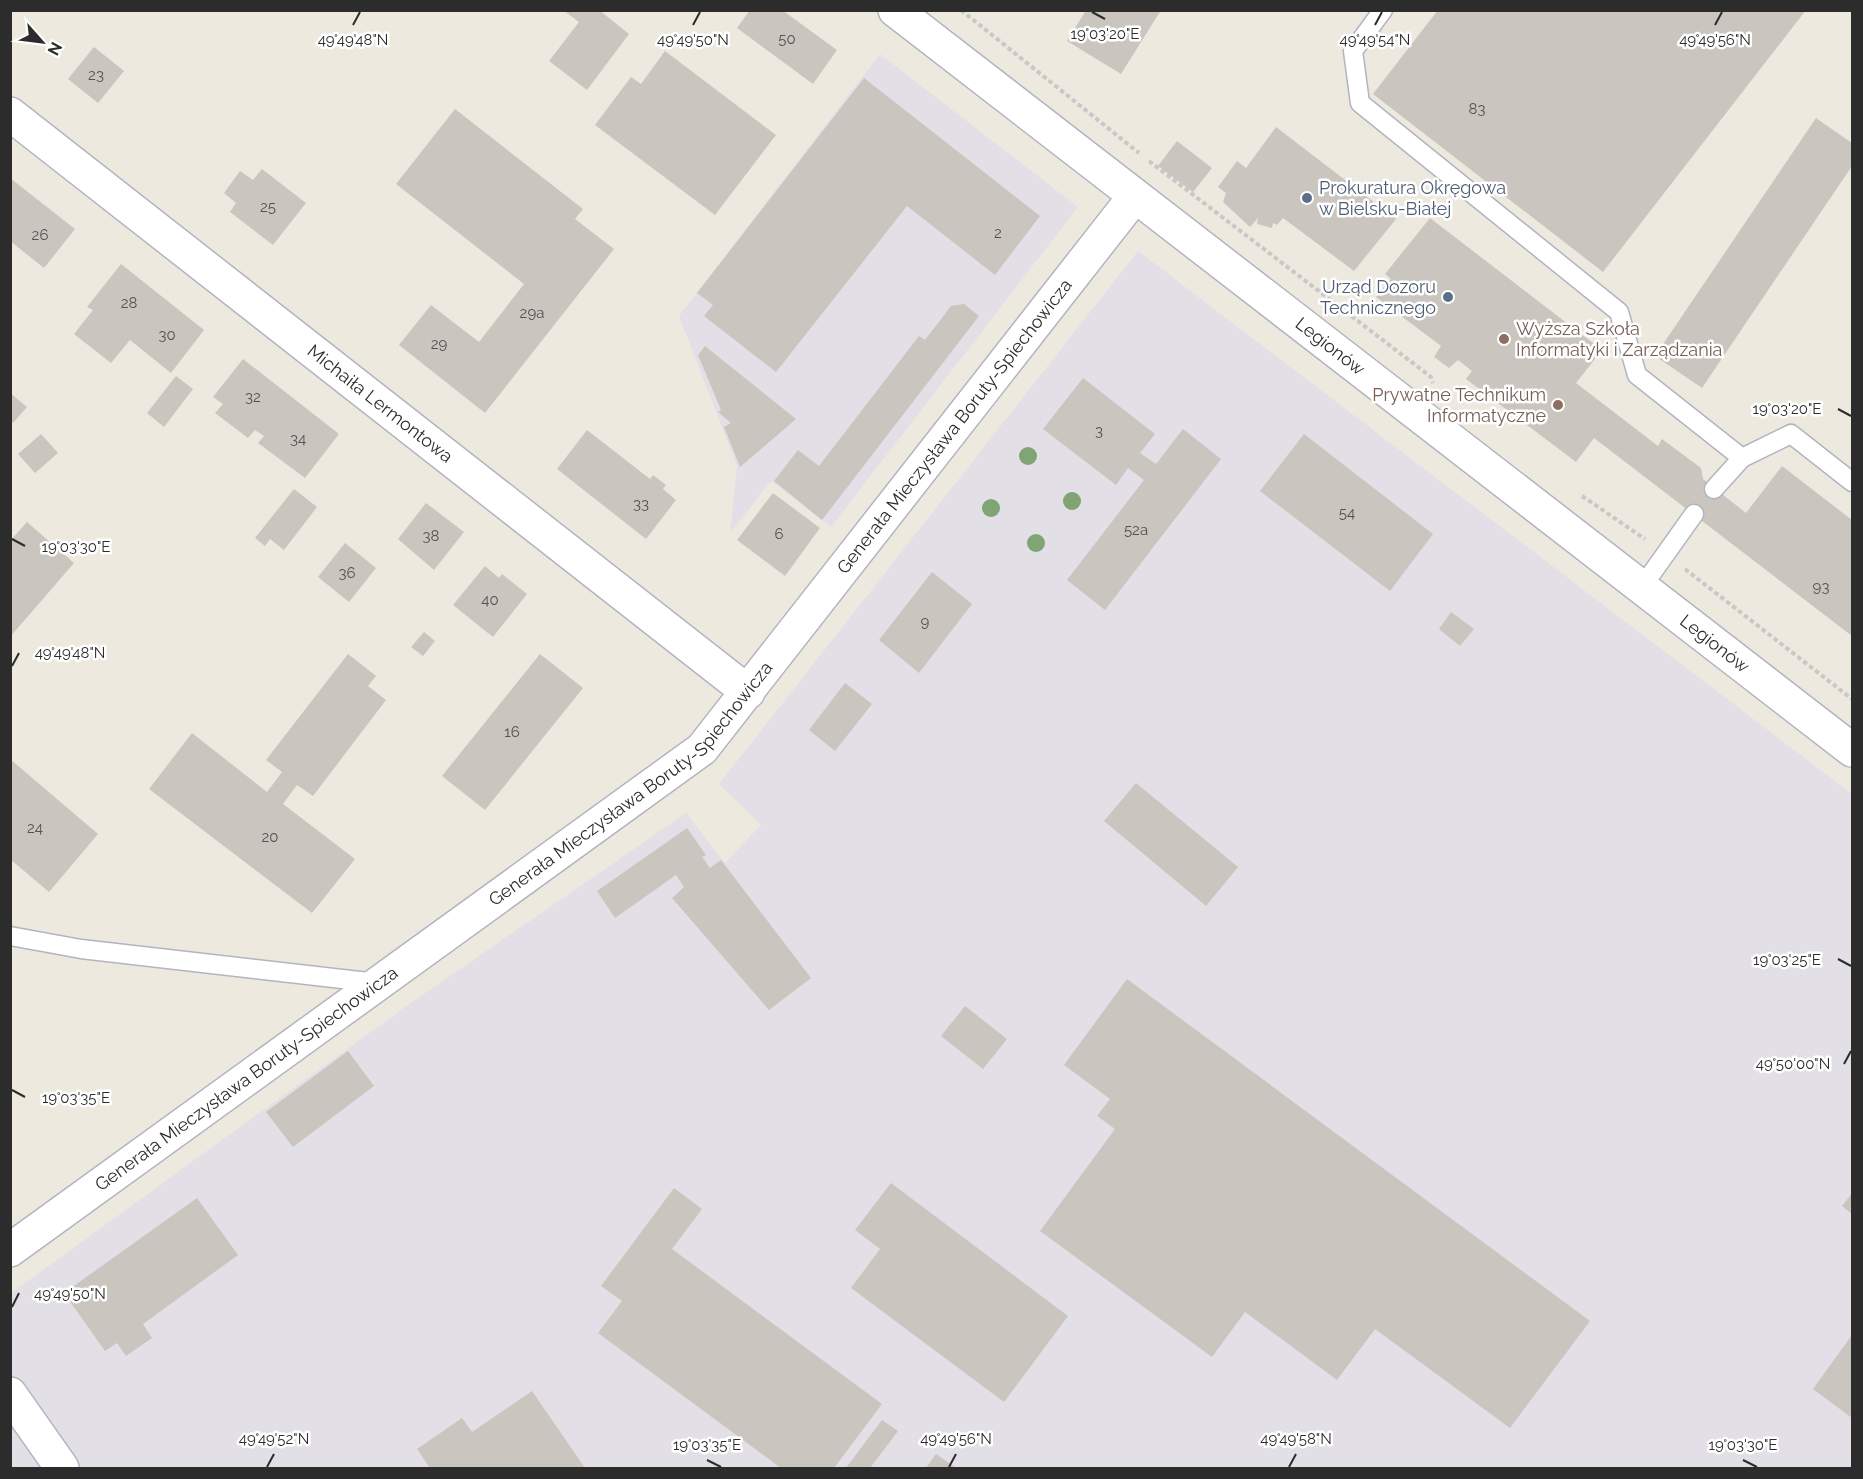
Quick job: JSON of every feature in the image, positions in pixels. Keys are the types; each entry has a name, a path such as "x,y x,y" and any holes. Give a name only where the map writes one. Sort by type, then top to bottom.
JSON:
{"street":[{"name":"Legionów","path":"895,10 1852,750"},
{"name":"Michaiła Lermontowa","path":"10,114 748,692"},
{"name":"Generała Mieczysława Boruty-Spiechowicza","path":"10,1250 702,749 1135,196"},
{"path":"10,1394 62,1468"}],"lane":[{"path":"1383,10 1353,51 1360,103 1619,312 1637,375 1742,458"},
{"path":"1714,489 1742,458 1791,434 1852,482"},
{"path":"1642,587 1694,514"},
{"path":"10,936 81,949 379,983"}],"path":[{"path":"961,10 1134,149 1431,377 1436,390"},
{"path":"1573,489 1667,555 1852,699"}],"shaded area":[{"path":"880,54 1078,207 831,527 771,481 730,533 737,466 679,316"},
{"path":"1138,251 1852,794 1852,1468 11,1468 10,1294 408,1005 686,813 725,863 761,825 719,784"}],"building":[{"path":"563,10 599,10 629,34 587,90 549,61 579,22"},
{"path":"750,10 782,10 837,50 813,84 737,28"},
{"path":"1086,10 1161,10 1121,74 1067,41"},
{"path":"1438,10 1806,10 1603,272 1373,94"},
{"path":"94,47 124,71 98,103 68,79"},
{"path":"665,51 776,135 715,215 595,125 631,77 641,84"},
{"path":"864,78 1040,216 995,275 907,206 776,372 704,316 713,305 697,293"},
{"path":"455,109 583,209 575,219 614,249 485,413 399,345 431,305 479,342 524,284 396,184"},
{"path":"1816,118 1852,143 1852,166 1702,388 1655,356"},
{"path":"1276,127 1396,219 1354,271 1283,218 1277,225 1273,223 1272,228 1257,224 1258,218 1250,227 1223,202 1226,193 1218,187 1237,161 1246,168"},
{"path":"1177,141 1212,168 1193,192 1158,166"},
{"path":"262,169 306,203 273,245 230,212 236,203 224,193 240,171 253,180"},
{"path":"10,178 75,229 44,268 10,241"},
{"path":"1430,218 1602,350 1576,383 1658,446 1662,439 1701,468 1703,479 1746,513 1782,466 1852,520 1852,636 1594,438 1576,462 1466,379 1472,371 1458,360 1449,368 1434,357 1441,346 1376,297 1391,279 1385,274"},
{"path":"121,264 204,330 171,373 130,340 111,363 74,334 93,310 87,307"},
{"path":"964,304 979,316 822,520 774,481 798,450 819,466 919,336 925,340 951,306"},
{"path":"705,346 796,419 740,467 724,427 731,423 718,412 721,410 698,355"},
{"path":"243,359 339,434 305,478 258,443 264,436 255,430 248,438 215,413 223,404 213,397"},
{"path":"176,376 193,389 164,427 147,413"},
{"path":"1083,378 1155,434 1140,453 1156,464 1183,429 1221,459 1105,610 1067,580 1144,480 1128,468 1116,485 1043,429"},
{"path":"10,393 27,407 13,423 10,421"},
{"path":"587,430 650,479 653,475 666,485 663,489 676,500 646,539 557,469"},
{"path":"41,434 58,453 35,473 18,454"},
{"path":"1304,434 1433,534 1390,591 1260,491"},
{"path":"294,489 317,507 284,550 270,539 265,546 255,538"},
{"path":"773,493 820,528 785,576 737,540"},
{"path":"426,503 464,532 434,570 398,539"},
{"path":"27,522 74,563 10,637 10,541"},
{"path":"345,543 376,568 349,602 318,577"},
{"path":"485,566 499,578 502,574 527,594 493,637 453,605"},
{"path":"932,572 972,604 919,673 879,640"},
{"path":"1451,612 1474,629 1460,646 1439,629"},
{"path":"424,632 435,641 423,656 411,647"},
{"path":"348,654 376,676 368,686 386,700 313,796 297,785 283,804 355,859 312,913 149,789 192,733 267,792 282,772 266,760"},
{"path":"540,654 583,688 485,810 442,776"},
{"path":"845,683 872,704 835,751 809,730"},
{"path":"10,759 98,834 49,892 10,859"},
{"path":"1136,783 1238,867 1206,906 1104,821"},
{"path":"687,828 706,855 702,857 710,868 721,860 811,978 769,1010 672,898 684,887 676,875 615,918 597,891"},
{"path":"1127,979 1590,1321 1510,1428 1375,1329 1337,1380 1245,1312 1212,1357 1040,1231 1115,1129 1097,1116 1110,1099 1064,1065"},
{"path":"965,1006 1007,1039 983,1069 941,1036"},
{"path":"348,1051 374,1086 293,1147 266,1112"},
{"path":"891,1183 1068,1316 1004,1402 851,1288 880,1249 855,1230"},
{"path":"674,1188 702,1209 672,1249 882,1404 834,1468 781,1468 598,1333 622,1301 601,1286"},
{"path":"1852,1193 1852,1214 1842,1206"},
{"path":"197,1198 238,1255 143,1324 152,1338 126,1356 117,1343 105,1351 64,1293"},
{"path":"1852,1335 1852,1418 1813,1389"},
{"path":"532,1391 585,1468 430,1468 417,1449 462,1418 472,1432"},
{"path":"882,1420 898,1431 870,1468 846,1468"},
{"path":"936,1454 956,1468 926,1468"}],"place":[{"name":"Prokuratura Okręgowa w Bielsku-Białej","path":"1307,198"},
{"name":"Urząd Dozoru Technicznego","path":"1448,297"},
{"name":"Wyższa Szkoła Informatyki i Zarządzania","path":"1504,339"},
{"name":"Prywatne Technikum Informatyczne","path":"1558,405"}]}
